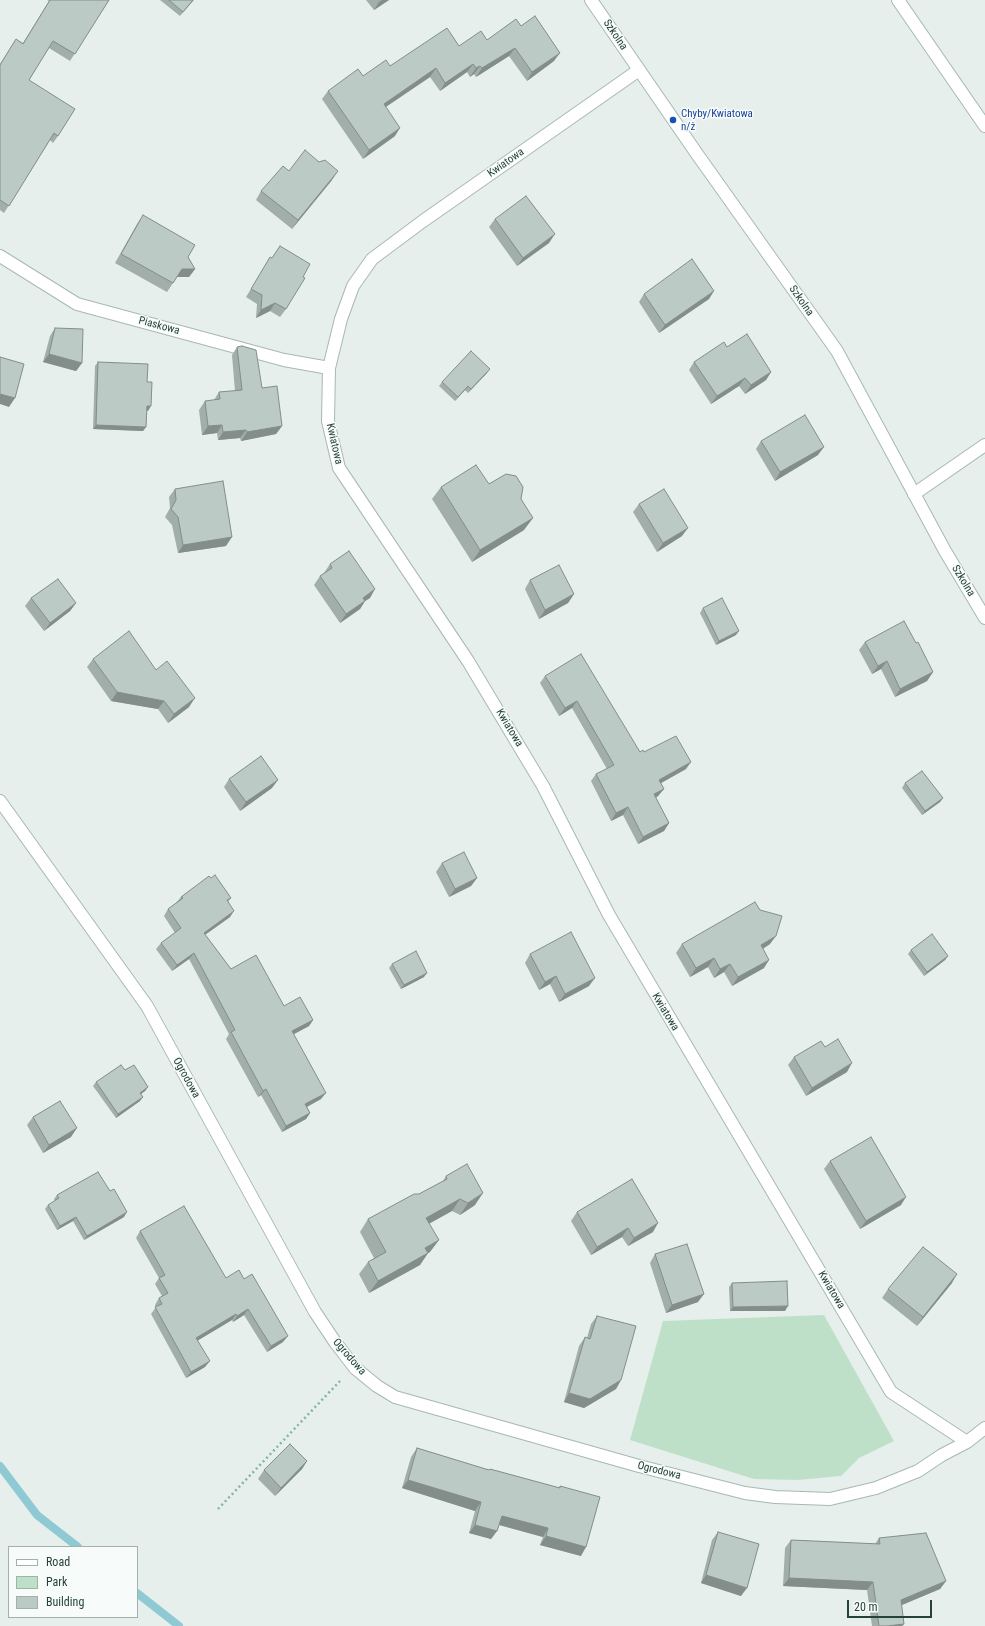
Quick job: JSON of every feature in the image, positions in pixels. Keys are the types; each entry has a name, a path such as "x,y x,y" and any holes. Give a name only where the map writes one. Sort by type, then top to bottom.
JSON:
{"street":[{"name":"Szkolna","path":"591,0 837,350 945,551 985,618"},
{"path":"898,0 985,126"},
{"name":"Kwiatowa","path":"639,70 423,221 372,259 353,286 341,319 329,368 328,421 338,468 468,661 544,786 608,915 891,1392 968,1442"},
{"name":"Piaskowa","path":"0,256 77,304 284,360 329,368"},
{"path":"914,494 985,445"},
{"name":"Ogrodowa","path":"0,801 147,1006 315,1312 355,1368 377,1386 395,1396 638,1466 745,1493 775,1497 830,1499 876,1488 918,1471 942,1455 968,1442 985,1428"}],"path":[{"path":"218,1509 342,1379 355,1368"}],"green space":[{"path":"824,1315 894,1441 859,1458 841,1476 797,1480 754,1479 630,1440 663,1321"}],"building":[{"path":"50,0 109,0 75,54 53,41 29,80 75,109 58,136 54,133 9,206 0,200 0,65 16,39 23,44"},
{"path":"169,0 193,0 183,12"},
{"path":"535,16 560,53 532,72 515,48 482,68 480,66 476,68 473,64 445,83 436,68 384,104 400,128 369,150 328,91 358,69 363,76 386,60 390,66 447,28 459,46 481,31 487,40 516,19 521,26"},
{"path":"305,150 319,162 325,160 338,171 298,220 261,191 283,166 289,171"},
{"path":"526,196 555,234 523,258 495,219"},
{"path":"143,215 195,245 188,257 195,269 182,269 173,283 121,254"},
{"path":"280,246 310,264 303,277 305,278 286,309 275,303 261,310 262,295 251,289 270,257 272,258"},
{"path":"692,259 714,291 665,325 644,294"},
{"path":"55,328 83,329 82,363 49,354"},
{"path":"747,334 771,372 751,385 745,378 717,396 694,362 724,342 727,347"},
{"path":"242,346 256,350 262,388 277,386 282,426 247,432 246,430 223,432 222,425 208,426 205,401 220,399 219,392 242,390 237,347"},
{"path":"471,351 490,369 471,389 468,386 458,397 442,382"},
{"path":"0,357 24,364 15,398 0,394"},
{"path":"98,362 148,364 147,382 152,382 151,406 147,406 146,427 96,425"},
{"path":"805,415 824,447 780,472 761,441"},
{"path":"476,465 489,484 506,474 516,476 523,487 521,499 533,518 480,550 441,487"},
{"path":"223,481 232,537 183,545 178,517 171,509 176,500 175,489"},
{"path":"664,489 688,528 663,543 639,504"},
{"path":"349,551 375,589 363,598 365,601 346,614 320,576 332,568 330,564"},
{"path":"559,565 574,594 545,610 530,580"},
{"path":"58,579 76,603 50,623 31,598"},
{"path":"722,598 739,631 719,641 703,608"},
{"path":"904,621 916,643 918,642 933,672 900,689 887,661 878,666 865,642"},
{"path":"129,631 156,670 167,661 195,698 174,714 164,701 117,692 93,659"},
{"path":"581,654 640,752 643,750 644,752 676,736 691,762 659,780 664,789 654,794 669,823 643,837 628,807 616,813 596,774 614,765 577,701 565,708 545,676"},
{"path":"261,756 278,780 246,802 229,779"},
{"path":"922,771 943,798 925,811 905,783"},
{"path":"464,852 477,878 455,889 442,863"},
{"path":"215,875 231,898 227,900 234,911 204,933 231,969 256,955 284,1006 300,997 313,1020 292,1031 326,1093 305,1104 310,1113 286,1126 266,1089 263,1091 231,1032 235,1030 194,953 177,965 161,943 181,928 168,909 209,876 211,878"},
{"path":"755,902 760,910 782,916 776,936 761,945 769,960 738,977 730,964 720,969 714,958 696,968 682,944"},
{"path":"571,932 595,978 565,994 556,976 545,982 530,954"},
{"path":"932,934 948,956 927,972 911,950"},
{"path":"416,951 427,973 404,985 392,964"},
{"path":"838,1039 852,1063 812,1088 794,1057 821,1041 825,1047"},
{"path":"121,1065 125,1070 134,1065 148,1087 140,1093 143,1097 118,1114 96,1082"},
{"path":"60,1101 77,1128 49,1145 33,1117"},
{"path":"871,1137 906,1197 866,1221 830,1161"},
{"path":"467,1164 483,1193 468,1203 460,1199 426,1218 439,1240 425,1248 428,1253 378,1281 368,1262 386,1252 368,1219 414,1194 419,1194 447,1179 446,1176"},
{"path":"98,1172 110,1191 114,1189 127,1212 87,1236 76,1217 60,1226 48,1205 59,1198 57,1195"},
{"path":"632,1179 658,1223 634,1238 628,1228 597,1247 577,1212"},
{"path":"184,1206 226,1278 239,1270 244,1279 252,1274 288,1336 271,1346 248,1309 237,1316 236,1314 196,1338 210,1361 191,1372 155,1307 162,1304 159,1298 168,1293 159,1278 165,1275 140,1231"},
{"path":"687,1244 704,1294 672,1305 655,1254"},
{"path":"923,1247 957,1274 923,1317 888,1289"},
{"path":"787,1281 788,1306 733,1307 732,1283"},
{"path":"597,1316 636,1326 621,1380 590,1399 569,1393 585,1337 590,1339"},
{"path":"290,1444 307,1461 281,1488 264,1470"},
{"path":"417,1448 489,1470 490,1469 560,1488 560,1486 600,1497 586,1547 546,1536 548,1528 502,1516 497,1531 475,1525 481,1502 408,1480"},
{"path":"718,1532 759,1544 747,1588 706,1575"},
{"path":"926,1533 946,1581 901,1600 904,1624 879,1626 873,1582 789,1578 791,1540 880,1544 879,1538"}],"waterway":[{"path":"0,1466 37,1515 77,1546"},
{"path":"138,1594 179,1626"}],"place":[{"name":"Chyby/Kwiatowa n/ż","path":"673,120"}]}
